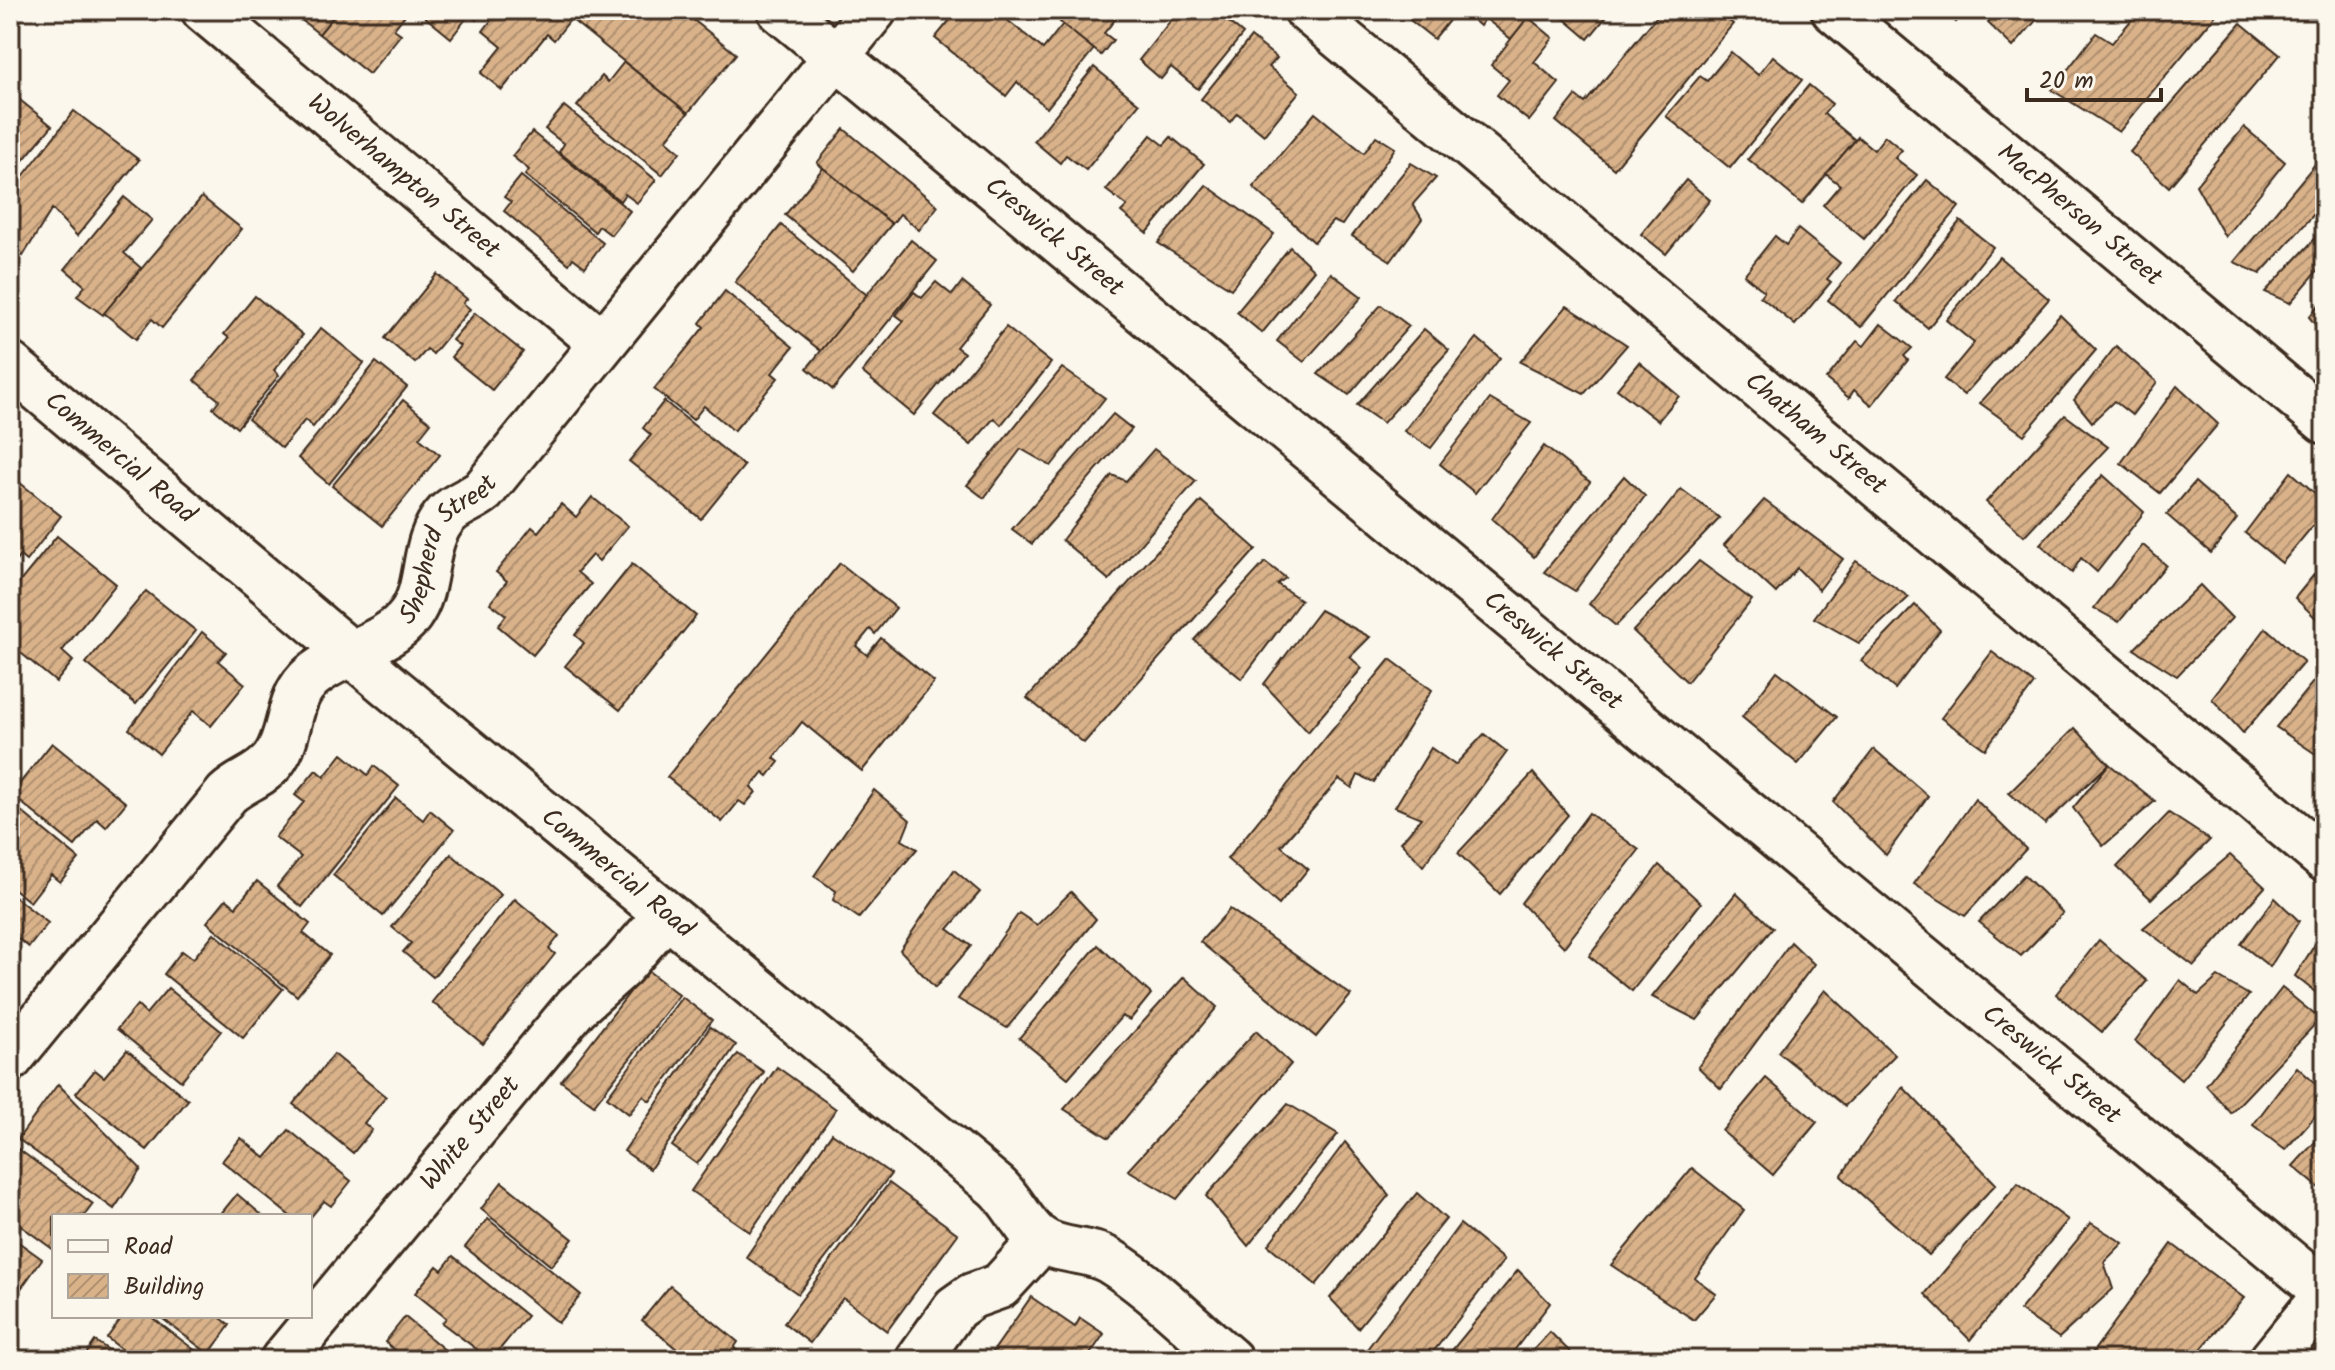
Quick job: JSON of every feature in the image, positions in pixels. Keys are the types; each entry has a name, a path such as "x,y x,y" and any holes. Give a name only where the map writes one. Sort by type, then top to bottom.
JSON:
{"street":[{"name":"Wolverhampton Street","path":"204,10 602,343"},
{"name":"Creswick Street","path":"780,10 2325,1294"},
{"name":"Shepherd Street","path":"10,1059 227,794 272,763 281,748 293,703 303,685 325,666 391,632 411,613 419,595 428,548 438,526 457,506 483,491 874,10"},
{"name":"Chatham Street","path":"1307,10 2325,859"},
{"name":"MacPherson Street","path":"1834,10 2325,421"},
{"name":"Commercial Road","path":"10,365 666,915 996,1186 1042,1240"},
{"name":"White Street","path":"283,1360 576,1007 622,966 666,915"},
{"path":"918,1360 955,1308 972,1296 1000,1286 1042,1240 1087,1251 1114,1264 1230,1360"},
{"path":"2272,1360 2325,1294"}],"building":[{"path":"289,10 339,10 319,34"},
{"path":"339,10 409,10 394,29 401,34 369,74 319,34"},
{"path":"484,10 476,20 469,15 451,38 419,12"},
{"path":"499,10 578,10 554,40 547,34 502,90 481,73 502,47 483,31"},
{"path":"578,10 681,10 736,54 688,113 571,19"},
{"path":"958,10 995,10 1043,49 1063,24 1094,49 1047,108 1017,82 1006,96 935,38"},
{"path":"1057,10 1122,11 1104,33 1113,40 1101,55 1060,22 1064,16"},
{"path":"1179,10 1214,10 1243,34 1198,89 1171,67 1161,79 1139,60"},
{"path":"1410,10 1452,10 1455,13 1434,39 1405,16"},
{"path":"1462,10 1534,10 1511,39 1485,18 1480,26"},
{"path":"1554,10 1612,10 1588,39"},
{"path":"1662,10 1716,10 1733,24 1614,169 1556,121 1576,96 1585,103"},
{"path":"1942,10 1965,10 1956,22"},
{"path":"1998,10 2045,10 2013,47 1988,23"},
{"path":"2140,10 2220,10 2119,132 2052,90 2096,33 2112,43"},
{"path":"1528,17 1553,38 1534,62 1559,83 1529,121 1497,95 1509,80 1491,65"},
{"path":"2241,23 2280,55 2169,187 2130,152"},
{"path":"1251,37 1277,58 1269,67 1299,92 1264,135 1237,113 1230,122 1201,99"},
{"path":"1731,52 1758,75 1773,56 1802,80 1730,168 1666,116 1700,76 1707,81"},
{"path":"624,62 688,113 666,140 680,152 662,175 577,106 602,76 608,82"},
{"path":"1094,67 1139,104 1086,170 1066,155 1060,163 1034,141"},
{"path":"1809,85 1832,104 1824,114 1855,140 1802,204 1748,159"},
{"path":"10,92 52,126 10,176"},
{"path":"564,106 656,180 637,203 625,194 620,201 559,152 564,144 545,129"},
{"path":"74,111 139,160 77,236 52,209 23,256 10,247 10,193"},
{"path":"1315,113 1364,153 1376,136 1395,148 1342,225 1333,221 1314,242 1253,187"},
{"path":"2244,127 2285,162 2225,237 2196,185"},
{"path":"844,129 938,206 919,230 900,214 892,224 817,163"},
{"path":"532,132 630,211 611,235 599,226 595,232 525,175 529,170 512,156"},
{"path":"1151,135 1164,145 1171,137 1204,164 1147,233 1121,212 1127,206 1106,190"},
{"path":"1885,136 1902,150 1895,158 1917,175 1864,239 1823,205 1840,185 1826,174 1858,137 1874,150"},
{"path":"2325,152 2325,202 2260,274 2234,262"},
{"path":"1411,163 1436,178 1413,204 1422,219 1391,261 1352,236"},
{"path":"823,168 892,224 853,271 785,215"},
{"path":"521,176 603,243 585,267 573,258 569,264 504,211 511,202 504,197"},
{"path":"1686,180 1710,200 1666,254 1641,234"},
{"path":"1927,180 1959,207 1861,327 1828,300"},
{"path":"1206,185 1274,234 1231,289 1158,243"},
{"path":"124,197 152,220 124,253 141,268 103,315 77,296 85,286 65,269"},
{"path":"202,197 242,229 162,328 152,319 136,339 104,313"},
{"path":"1960,221 1993,247 1928,328 1896,301"},
{"path":"781,225 867,295 821,351 735,282"},
{"path":"2325,228 2325,262 2290,303 2265,292"},
{"path":"1798,229 1840,263 1827,279 1831,282 1795,325 1760,296 1764,291 1744,275 1775,236 1786,245"},
{"path":"911,240 937,261 833,390 807,368"},
{"path":"1290,247 1314,270 1262,333 1237,312"},
{"path":"1999,257 2049,299 1964,395 1944,379 1974,343 1946,320"},
{"path":"1331,273 1362,297 1304,362 1277,341"},
{"path":"437,274 467,299 463,303 470,309 433,354 427,349 415,363 385,338"},
{"path":"936,282 952,295 962,282 990,305 956,347 964,353 914,415 862,372 904,321 896,315 914,292 922,298"},
{"path":"725,291 793,347 772,373 778,378 734,431 704,406 693,420 654,389 704,327 700,323"},
{"path":"255,296 303,335 274,370 279,375 237,428 213,408 219,400 194,380 229,338 224,334"},
{"path":"2325,297 2325,333 2324,335 2309,317"},
{"path":"1381,305 1409,326 1349,395 1318,374"},
{"path":"1567,306 1627,345 1584,394 1520,362"},
{"path":"475,313 523,352 492,390 451,357 460,346 452,340"},
{"path":"2060,315 2096,350 2024,435 1980,403"},
{"path":"1881,324 1912,348 1904,356 1908,360 1872,405 1854,390 1849,398 1826,379 1857,341 1864,346"},
{"path":"1006,327 1051,363 1001,425 994,418 971,445 934,415"},
{"path":"321,328 364,363 313,427 305,420 282,448 248,419"},
{"path":"1424,329 1449,350 1383,423 1357,405"},
{"path":"1477,338 1500,358 1431,448 1404,431"},
{"path":"2116,346 2157,382 2132,415 2114,401 2092,422 2074,400"},
{"path":"376,362 407,387 329,484 298,458"},
{"path":"1639,362 1679,396 1658,421 1617,389"},
{"path":"1062,368 1105,398 1051,466 1021,449 984,498 967,485"},
{"path":"2177,386 2218,424 2160,493 2121,463"},
{"path":"1490,399 1531,423 1475,493 1440,464"},
{"path":"403,400 431,423 419,438 440,455 382,526 332,486"},
{"path":"664,401 744,466 701,519 629,461 651,435 643,428"},
{"path":"1113,414 1132,429 1032,544 1012,529"},
{"path":"2065,415 2108,447 2024,536 1986,502"},
{"path":"1544,446 1590,482 1534,557 1492,519"},
{"path":"1154,449 1196,481 1109,580 1062,540 1112,475 1126,481"},
{"path":"2291,472 2325,502 2325,511 2282,563 2245,533"},
{"path":"2103,475 2144,512 2097,572 2081,558 2072,573 2040,544"},
{"path":"1624,476 1645,496 1575,591 1544,572"},
{"path":"14,478 61,516 26,561 20,556 10,568 10,483"},
{"path":"2195,482 2237,519 2211,553 2167,515"},
{"path":"1681,489 1720,518 1616,626 1589,604"},
{"path":"592,497 628,526 599,561 592,555 577,572 591,584 533,655 498,626 506,615 490,603 507,581 496,572 532,527 538,532 561,504 576,517"},
{"path":"1764,500 1843,559 1819,590 1797,568 1776,593 1724,545"},
{"path":"1201,501 1256,549 1084,743 1027,698"},
{"path":"57,536 116,584 62,651 73,661 56,682 10,644 10,594"},
{"path":"2143,545 2166,565 2119,622 2094,608"},
{"path":"1699,561 1752,600 1687,682 1633,631"},
{"path":"1856,561 1909,597 1859,643 1814,618"},
{"path":"2325,561 2325,627 2295,598"},
{"path":"1265,562 1286,578 1277,584 1301,600 1242,679 1194,640"},
{"path":"840,563 896,608 875,634 870,629 856,646 867,655 881,638 934,682 862,771 802,722 774,758 779,762 768,776 763,772 751,787 756,792 745,805 739,801 722,822 667,777"},
{"path":"632,564 696,616 620,710 565,666 584,643 575,635"},
{"path":"2200,585 2232,618 2177,676 2134,649"},
{"path":"146,591 196,631 136,704 86,663"},
{"path":"1915,605 1940,630 1895,689 1861,661"},
{"path":"1320,610 1370,637 1350,657 1362,668 1308,732 1264,684"},
{"path":"2266,628 2304,662 2243,733 2212,699"},
{"path":"202,632 226,652 218,661 245,684 211,726 193,711 159,754 129,729"},
{"path":"1992,652 2034,684 1985,749 1941,718"},
{"path":"1390,659 1432,690 1374,782 1358,775 1352,788 1339,779 1281,846 1308,869 1279,905 1227,859"},
{"path":"1777,671 1837,717 1798,764 1742,717"},
{"path":"2318,676 2325,682 2325,744 2317,755 2276,727"},
{"path":"2075,728 2109,764 2045,824 2009,793"},
{"path":"1484,734 1507,752 1423,866 1401,842 1421,818 1395,807 1431,748 1455,765"},
{"path":"52,743 126,803 106,827 97,819 75,846 11,794"},
{"path":"1874,749 1928,796 1886,855 1833,802"},
{"path":"342,754 368,775 374,766 399,786 302,907 277,886 301,857 275,837 304,802 295,795 316,770 324,777"},
{"path":"2109,764 2155,801 2103,846 2073,808"},
{"path":"1533,773 1568,815 1500,894 1458,853"},
{"path":"874,790 910,820 902,840 917,849 859,918 833,900 836,891 814,876"},
{"path":"396,798 423,820 430,810 454,830 383,916 333,875"},
{"path":"1975,799 2026,849 1965,916 1914,884"},
{"path":"10,802 79,859 60,882 51,875 30,902 10,886"},
{"path":"1589,813 1639,850 1564,947 1521,903"},
{"path":"2169,813 2210,840 2151,899 2117,867"},
{"path":"451,854 501,895 433,977 403,952 411,943 392,927"},
{"path":"2230,855 2265,887 2194,966 2143,928"},
{"path":"1659,865 1701,903 1632,991 1589,956"},
{"path":"954,870 980,892 948,929 971,946 935,988 900,950"},
{"path":"2024,875 2063,913 2021,956 1979,922"},
{"path":"257,881 310,924 303,933 330,955 297,996 207,922 226,899 236,907"},
{"path":"1071,892 1096,919 1007,1028 958,999 1019,913 1037,925"},
{"path":"10,893 48,923 29,947 16,937 10,945"},
{"path":"1736,893 1773,928 1697,1020 1652,997"},
{"path":"2275,898 2299,921 2270,967 2241,944"},
{"path":"515,899 559,936 549,949 555,954 483,1044 432,1002"},
{"path":"1230,909 1351,995 1316,1037 1200,942"},
{"path":"214,933 283,989 243,1038 164,974 182,951 193,959"},
{"path":"2319,938 2325,943 2325,1000 2295,976"},
{"path":"2099,940 2147,981 2102,1032 2056,994"},
{"path":"1791,942 1814,964 1721,1089 1698,1067"},
{"path":"1098,945 1151,994 1130,1020 1122,1016 1068,1078 1019,1038"},
{"path":"647,970 679,995 594,1105 561,1081"},
{"path":"1184,977 1217,1007 1109,1138 1064,1109"},
{"path":"2218,977 2249,995 2181,1080 2135,1041 2180,980 2198,995"},
{"path":"168,988 221,1031 181,1081 117,1029 137,1005 146,1014"},
{"path":"2282,988 2320,1019 2231,1113 2206,1085"},
{"path":"1825,990 1895,1055 1845,1106 1778,1052"},
{"path":"682,997 712,1020 650,1101 643,1096 629,1114 607,1097"},
{"path":"710,1027 736,1045 650,1169 624,1151"},
{"path":"1256,1031 1291,1064 1177,1199 1128,1170"},
{"path":"127,1050 188,1100 147,1150 76,1093 95,1070 104,1077"},
{"path":"334,1054 386,1097 364,1123 372,1130 353,1153 293,1104"},
{"path":"738,1054 764,1072 697,1164 672,1146"},
{"path":"777,1067 836,1109 750,1232 691,1191"},
{"path":"2297,1067 2325,1092 2325,1105 2285,1150 2253,1125"},
{"path":"1766,1078 1817,1122 1773,1175 1722,1131"},
{"path":"58,1084 141,1169 114,1209 18,1139"},
{"path":"1903,1087 1996,1184 1929,1255 1841,1176"},
{"path":"1288,1104 1338,1134 1248,1246 1206,1196"},
{"path":"289,1130 351,1181 331,1206 324,1201 312,1216 288,1214 222,1161 241,1138 265,1158"},
{"path":"2325,1131 2325,1193 2293,1166"},
{"path":"832,1133 891,1174 798,1294 746,1257"},
{"path":"1345,1142 1389,1195 1316,1285 1268,1245"},
{"path":"10,1143 93,1204 86,1214 52,1214 52,1249 10,1218"},
{"path":"1692,1168 1744,1210 1695,1278 1716,1294 1694,1320 1611,1265"},
{"path":"502,1182 573,1239 551,1266 481,1209"},
{"path":"889,1183 958,1234 887,1331 843,1298 810,1343 784,1323"},
{"path":"2018,1183 2068,1220 1970,1340 1925,1294"},
{"path":"1417,1193 1446,1219 1358,1328 1330,1298"},
{"path":"237,1194 261,1214 221,1214"},
{"path":"488,1219 581,1295 558,1323 465,1247"},
{"path":"2091,1223 2123,1243 2104,1262 2113,1289 2059,1338 2020,1310"},
{"path":"1460,1224 1504,1260 1427,1360 1359,1360"},
{"path":"10,1236 42,1259 10,1304"},
{"path":"2172,1244 2244,1298 2192,1360 2087,1360"},
{"path":"453,1256 527,1316 491,1360 442,1323 446,1318 415,1293 437,1266 442,1270"},
{"path":"1518,1270 1550,1303 1507,1360 1444,1360"},
{"path":"670,1286 738,1342 734,1348 749,1360 690,1360 642,1320"},
{"path":"1031,1297 1075,1327 1080,1318 1104,1334 1086,1360 1003,1360 992,1353"},
{"path":"405,1317 457,1360 391,1360 397,1352 385,1342"},
{"path":"122,1318 153,1318 205,1358 136,1360 107,1338"},
{"path":"162,1318 221,1318 230,1325 209,1354"},
{"path":"1550,1332 1578,1360 1524,1360"},
{"path":"95,1341 124,1360 82,1360"}]}
